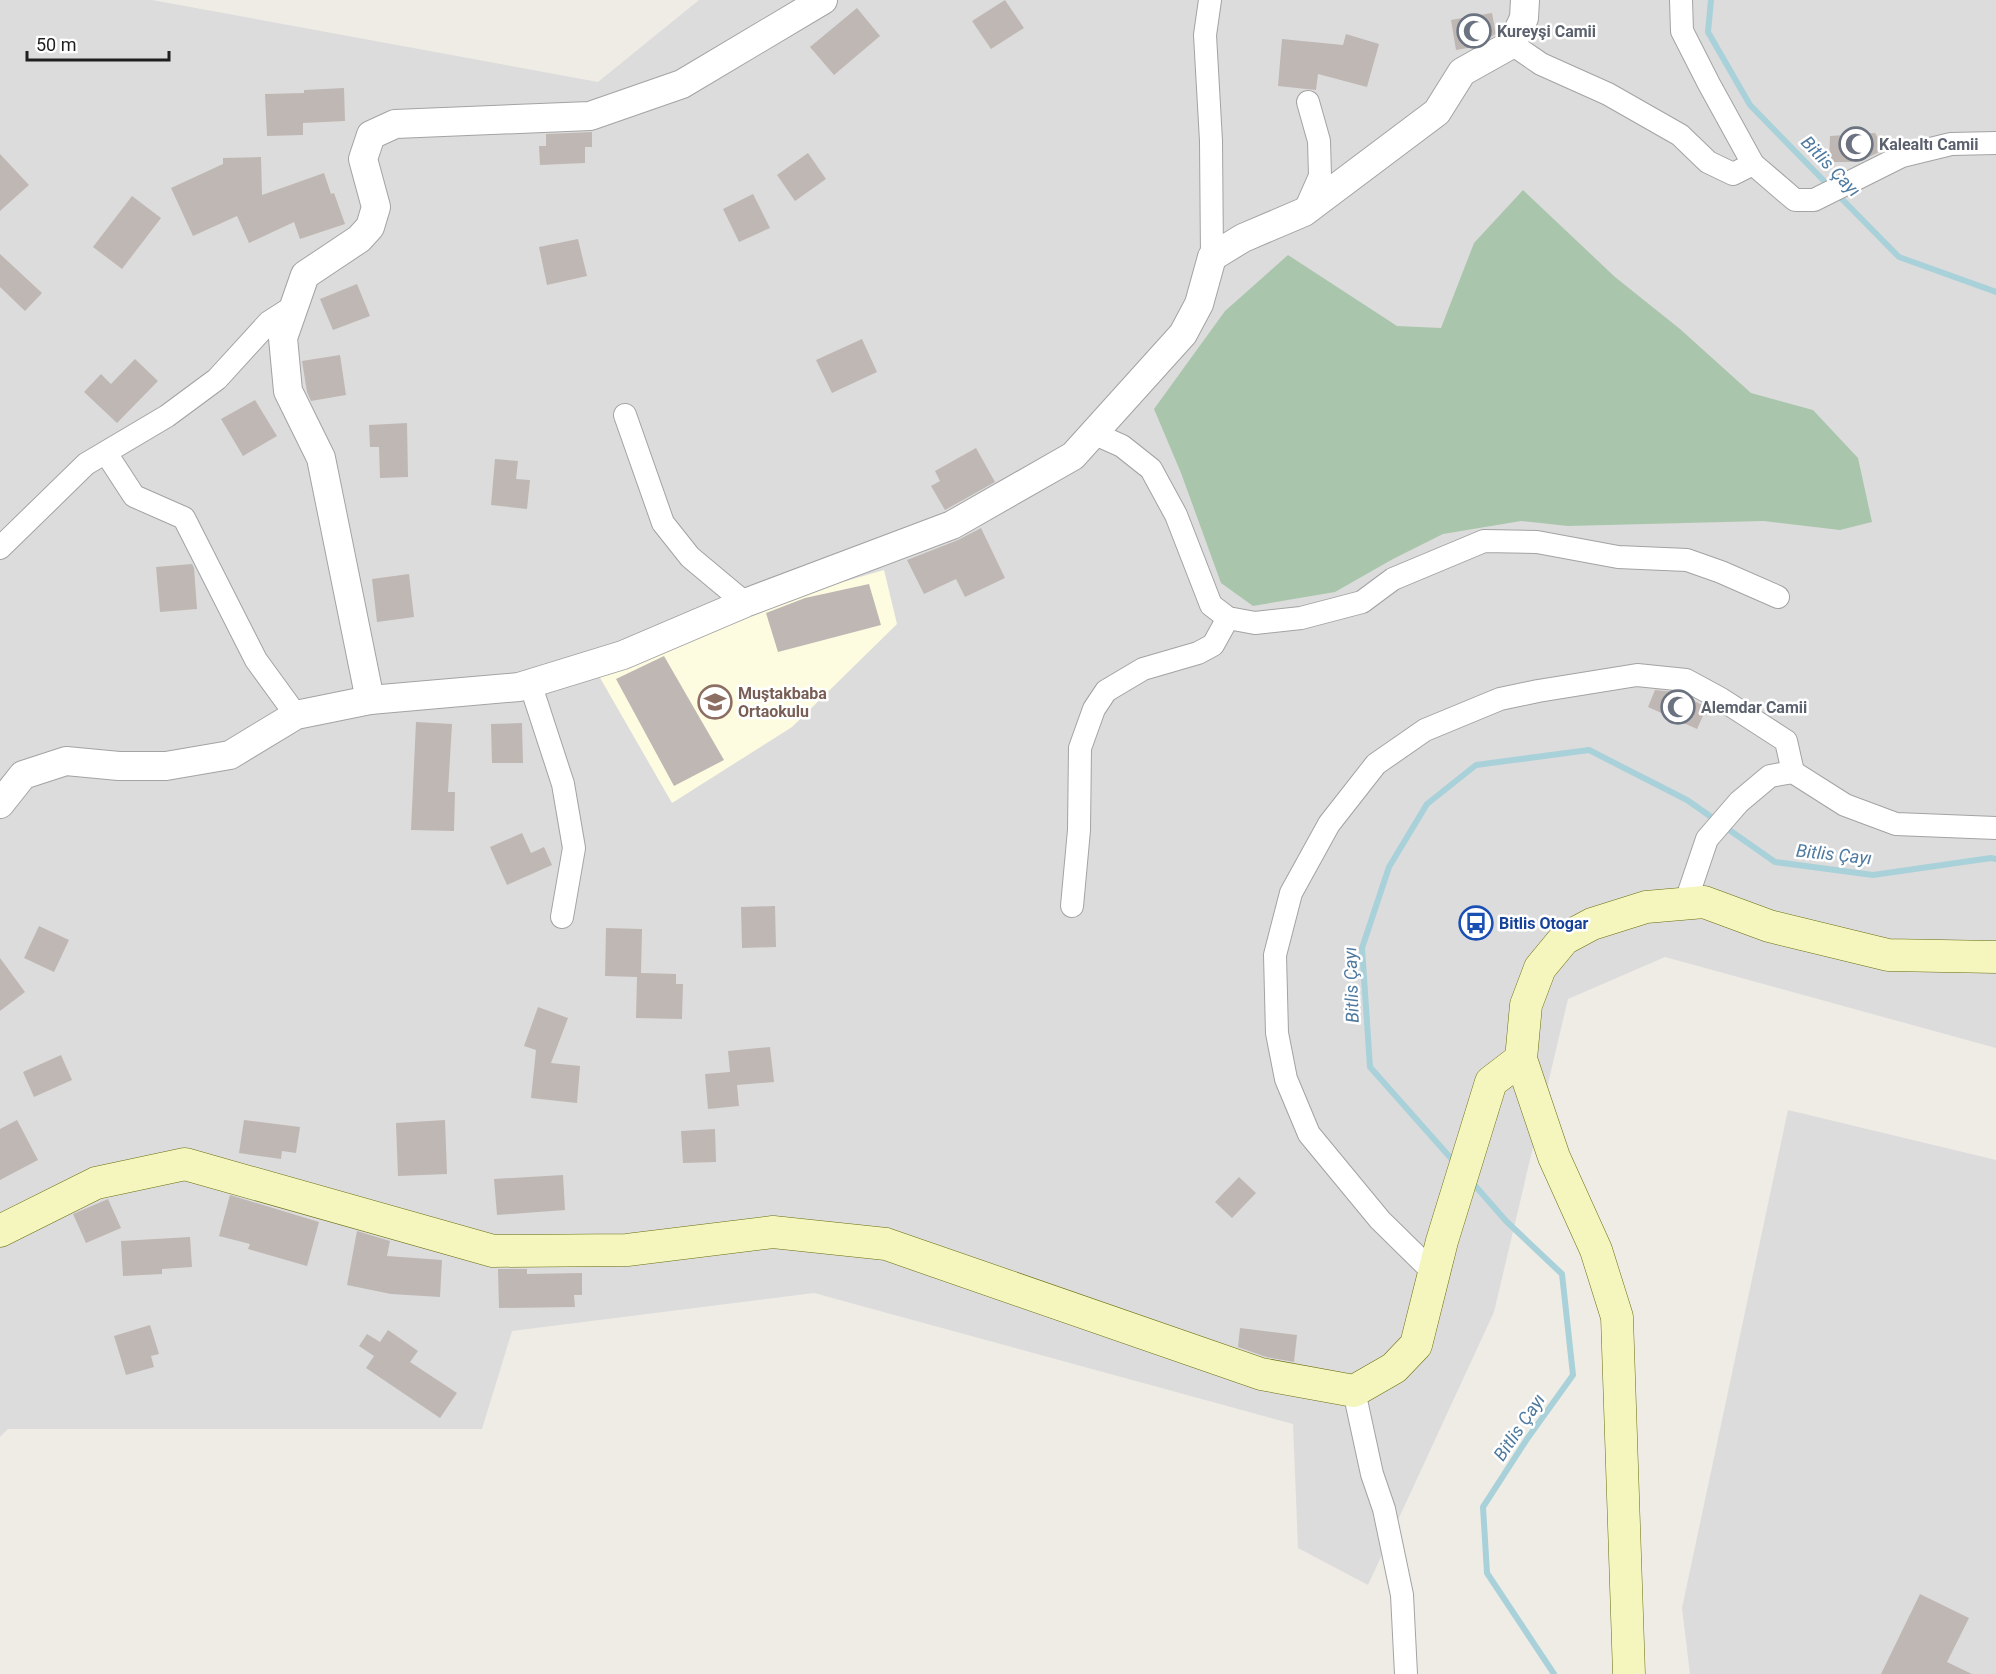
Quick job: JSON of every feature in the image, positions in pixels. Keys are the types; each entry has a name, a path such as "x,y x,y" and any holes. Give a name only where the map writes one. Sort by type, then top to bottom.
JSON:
{"main road":[{"path":"1629,1674 1617,1317 1596,1250 1554,1157 1521,1059 1526,1005 1540,968 1564,939 1592,924 1646,906 1704,902 1769,926 1888,955 1996,957"},
{"path":"0,1231 96,1184 185,1164 493,1251 627,1250 773,1232 886,1244 1261,1374 1354,1391 1394,1368 1416,1345 1442,1241 1491,1082 1521,1059"}],"street":[{"path":"370,700 321,458 288,391 283,338 305,275 359,239 370,227 376,207 363,159 371,135 395,123 590,116 682,84 823,0"},
{"path":"0,804 23,775 66,761 119,766 166,766 230,755 296,715 370,700 519,687 623,655 745,603 952,525 1073,456 1183,334 1199,304 1212,257 1211,141 1205,35 1210,0"},
{"path":"1212,257 1243,238 1304,212 1437,112 1462,72 1512,44 1524,18 1525,0"},
{"path":"1681,0 1682,31 1753,164 1795,200 1814,200 1902,156 1951,144 1996,143"},
{"path":"1512,44 1541,64 1608,94 1680,135 1708,162 1733,174 1753,164"},
{"path":"1304,212 1320,176 1319,141 1308,102"},
{"path":"0,548 87,464 167,416 217,379 269,322 294,306"},
{"path":"625,415 663,523 690,557 745,603"},
{"path":"1094,433 1122,446 1151,469 1176,514 1211,605 1228,618 1255,623 1301,618 1362,602 1394,579 1484,541 1537,542 1618,557 1687,560 1778,597"},
{"path":"106,453 134,496 184,518 256,660 296,715"},
{"path":"1072,906 1079,830 1080,748 1094,709 1106,691 1143,669 1198,653 1213,645 1228,618"},
{"path":"1434,1274 1380,1220 1309,1134 1286,1079 1278,1033 1275,955 1291,893 1329,824 1376,764 1425,730 1500,699 1637,675 1686,680 1721,699 1786,741 1793,772"},
{"path":"530,683 563,784 574,848 562,917"},
{"path":"1685,904 1707,839 1739,802 1770,776 1793,772 1845,805 1896,824 1996,828"},
{"path":"1354,1391 1372,1474 1384,1509 1402,1595 1406,1674"}],"shaded area":[{"path":"0,0 152,0 598,82 699,0 1996,0 1996,1048 1665,957 1568,999 1494,1312 1368,1585 1298,1548 1293,1424 814,1293 512,1331 482,1429 8,1429 0,1437"},
{"path":"1523,190 1615,277 1680,329 1751,393 1813,410 1858,458 1872,522 1840,530 1764,521 1568,526 1521,521 1443,534 1335,592 1253,606 1221,583 1181,473 1154,409 1225,311 1288,255 1397,326 1441,328 1474,243"},
{"name":"Muştakbaba Ortaokulu","path":"884,570 897,624 792,727 672,803 599,676 760,606"},
{"path":"1788,1110 1996,1160 1996,1674 1690,1674 1682,1608"}],"building":[{"path":"1005,0 1024,28 991,49 972,21"},
{"path":"857,8 880,36 834,75 810,47"},
{"name":"Kureyşi Camii","path":"1492,13 1496,34 1473,47 1456,50 1451,20"},
{"path":"1346,34 1379,44 1367,87 1318,74 1316,90 1278,86 1282,39 1343,45"},
{"path":"344,88 345,121 303,123 303,135 267,136 265,94 304,93 304,90"},
{"path":"592,132 592,147 585,147 585,163 540,165 539,146 546,146 546,134"},
{"name":"Kalealtı Camii","path":"1875,133 1885,149 1859,162 1829,162 1830,136"},
{"path":"808,153 826,179 795,201 777,175"},
{"path":"0,154 29,185 0,211"},
{"path":"261,157 262,195 324,173 345,224 300,239 294,222 249,243 237,216 193,236 171,188 223,164 223,158"},
{"path":"753,194 770,228 739,242 723,209"},
{"path":"132,196 161,218 122,269 93,247"},
{"path":"578,239 587,276 547,285 539,247"},
{"path":"0,254 42,293 25,311 0,287"},
{"path":"357,284 370,316 333,330 320,299"},
{"path":"862,339 877,372 832,393 816,360"},
{"path":"340,355 346,395 311,401 307,392 302,361"},
{"path":"135,359 158,381 117,423 84,392 101,374 111,384"},
{"path":"255,400 277,436 243,456 221,419"},
{"path":"407,423 408,477 380,478 379,447 370,447 369,425"},
{"path":"976,448 995,482 945,510 931,486 940,481 935,471"},
{"path":"495,459 518,461 516,479 530,480 527,509 491,505"},
{"path":"981,528 1005,578 965,597 956,579 924,594 907,560 958,540"},
{"path":"192,564 197,609 160,612 156,567"},
{"path":"409,574 414,617 377,622 372,579"},
{"path":"869,584 881,625 778,652 766,613 805,598"},
{"path":"664,656 724,760 674,786 616,679"},
{"name":"Alemdar Camii","path":"1655,690 1675,692 1707,707 1697,729 1648,707"},
{"path":"416,722 452,724 448,792 455,792 454,831 411,830"},
{"path":"522,723 523,763 492,763 491,724"},
{"path":"522,833 531,853 544,847 552,865 507,885 490,847"},
{"path":"775,906 776,947 742,948 741,907"},
{"path":"39,926 69,940 54,972 24,958"},
{"path":"606,928 642,929 641,973 676,974 676,984 683,984 682,1019 636,1018 637,977 605,976"},
{"path":"0,958 25,992 0,1011"},
{"path":"538,1007 568,1018 551,1063 580,1066 577,1103 531,1098 536,1050 524,1046"},
{"path":"770,1047 774,1082 737,1085 739,1106 708,1109 705,1074 730,1072 728,1051"},
{"path":"61,1055 72,1080 34,1097 23,1072"},
{"path":"17,1120 38,1160 0,1180 0,1129"},
{"path":"244,1120 300,1127 296,1153 282,1151 281,1159 239,1153"},
{"path":"445,1120 447,1174 398,1176 396,1123"},
{"path":"715,1129 716,1162 683,1163 681,1131"},
{"path":"563,1175 565,1210 497,1215 494,1179"},
{"path":"1239,1177 1256,1193 1232,1218 1215,1202"},
{"path":"230,1195 319,1222 307,1266 248,1249 250,1244 219,1236"},
{"path":"108,1199 121,1228 86,1243 73,1214"},
{"path":"357,1231 390,1241 387,1256 442,1260 440,1297 391,1294 347,1285"},
{"path":"190,1237 192,1267 162,1269 162,1274 123,1276 121,1241"},
{"path":"498,1269 527,1269 527,1274 582,1273 582,1295 574,1295 575,1307 499,1308"},
{"path":"150,1325 159,1354 151,1356 154,1367 126,1375 114,1336"},
{"path":"1240,1328 1297,1335 1294,1362 1266,1357 1238,1347"},
{"path":"388,1330 418,1351 410,1362 457,1393 440,1418 366,1368 374,1356 359,1346 367,1334 380,1342"},
{"path":"1920,1594 1969,1618 1947,1662 1972,1674 1881,1674"}],"waterway":[{"name":"Bitlis Çayı","path":"1711,0 1708,32 1750,105 1830,187"},
{"name":"Bitlis Çayı","path":"1837,194 1899,257 1996,292"},
{"name":"Bitlis Çayı","path":"1456,1164 1370,1067 1362,948 1389,867 1427,804 1476,765 1589,750 1687,800 1717,821"},
{"name":"Bitlis Çayı","path":"1725,827 1775,862 1873,875 1996,859"},
{"name":"Bitlis Çayı","path":"1471,1181 1506,1221 1562,1274 1573,1375 1527,1439 1483,1507 1487,1573 1554,1674"}],"place":[{"name":"Kureyşi Camii","path":"1474,31"},
{"name":"Kalealtı Camii","path":"1856,144"},
{"name":"Muştakbaba Ortaokulu","path":"715,702"},
{"name":"Alemdar Camii","path":"1678,707"},
{"name":"Bitlis Otogar","path":"1476,923"}]}
